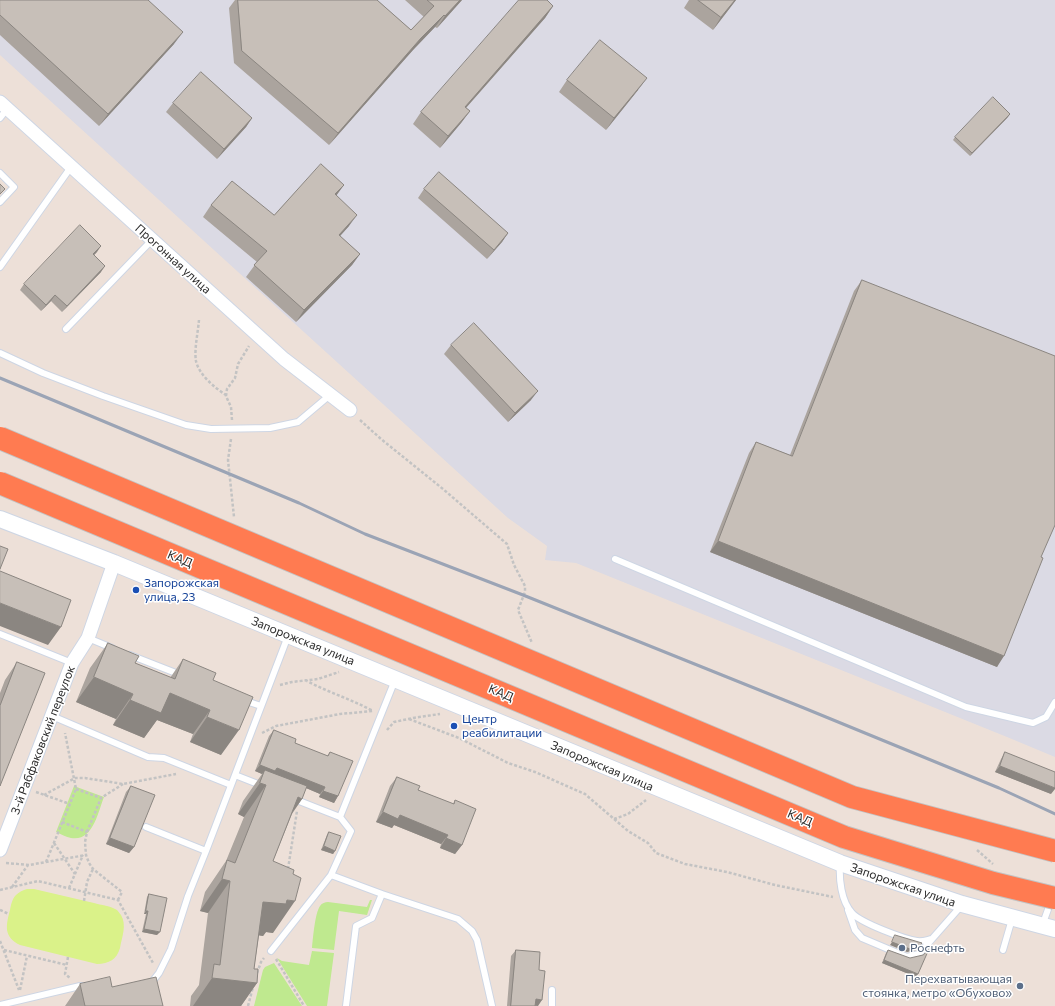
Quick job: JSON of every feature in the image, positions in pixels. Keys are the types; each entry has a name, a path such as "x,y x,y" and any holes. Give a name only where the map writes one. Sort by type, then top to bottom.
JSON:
{"highway":[{"path":"0,438 852,797 1055,851"},
{"name":"КАД","path":"0,483 844,837 993,883 1055,898"}],"street":[{"name":"Прогонная улица","path":"2,110 71,167 284,359 350,410"},
{"name":"Запорожская улица","path":"0,519 114,563 840,864 962,904 1049,928"},
{"name":"3-й Рабфаковский переулок","path":"0,850 24,787 57,719 72,663 88,638 114,563"}],"lane":[{"path":"0,267 71,167"},
{"path":"0,172 14,187 0,202"},
{"path":"66,329 152,240"},
{"path":"0,353 43,373 103,396 186,425 212,429 270,428 298,422 330,395"},
{"path":"615,558 966,707 1033,723 1046,717 1055,702"},
{"path":"0,634 72,663"},
{"path":"146,990 159,973 171,950 188,896 288,635"},
{"path":"88,638 117,650"},
{"path":"124,652 189,678"},
{"path":"340,817 395,680"},
{"path":"239,698 261,706"},
{"path":"57,719 148,757 164,758 231,785"},
{"path":"235,775 270,790"},
{"path":"271,951 332,875 351,831 340,817 285,795"},
{"path":"146,827 206,852"},
{"path":"840,864 839,878 855,930 862,938 907,957 919,954 962,904"},
{"path":"332,875 382,894 458,919 472,931 477,940 492,1006"},
{"path":"1049,928 1055,890"},
{"path":"346,1006 356,926 372,918 382,894"},
{"path":"845,900 853,914 868,923 906,939 920,941 932,939"},
{"path":"1003,950 1012,918"},
{"path":"0,1005 80,986 95,987"},
{"path":"552,990 552,1006"}],"path":[{"path":"198,320 197,366 226,396"},
{"path":"350,410 382,439 507,544 514,565 525,586 525,592 518,610 535,649"},
{"path":"268,688 292,682 318,679 340,672"},
{"path":"305,680 320,688 361,704 373,711"},
{"path":"248,740 276,726 340,714 383,711"},
{"path":"385,732 394,722 440,714"},
{"path":"46,862 76,789 75,778 57,719"},
{"path":"409,719 459,738 508,763 535,772 585,794 628,831 648,843 656,853 685,864 727,872 775,885 845,900"},
{"path":"44,795 75,778 85,778 123,784 176,774 188,768"},
{"path":"118,900 122,892 93,869 85,855 85,842 87,832 101,798 123,784"},
{"path":"24,787 70,804"},
{"path":"76,789 101,798"},
{"path":"614,819 628,814 646,800"},
{"path":"287,876 295,818 299,801"},
{"path":"62,822 87,832"},
{"path":"54,842 75,874"},
{"path":"0,862 29,865 85,855"},
{"path":"69,888 85,855"},
{"path":"12,887 29,865"},
{"path":"84,901 87,882 93,869"},
{"path":"0,890 38,881 118,900 159,973"},
{"path":"0,910 9,914"},
{"path":"0,941 20,992 25,999"},
{"path":"4,950 66,965"},
{"path":"256,976 261,962 271,951 304,1006"},
{"path":"20,992 27,956"},
{"path":"68,957 64,974 80,986"},
{"path":"248,1006 254,984"}],"shaded area":[{"path":"0,0 1055,0 1055,757 576,563 545,560 547,546 508,518 0,55"}],"green space":[{"path":"74,786 104,797 97,818 90,831 78,838 69,838 56,832"},
{"path":"27,889 34,889 79,899 117,910 123,919 124,927 119,952 115,958 109,962 97,964 20,945 15,942 8,934 7,921 16,895"},
{"path":"370,900 372,900 367,915 339,911 334,950 312,948 318,909 322,904 328,902 367,907"},
{"path":"312,951 334,953 327,1006 307,1006 277,958 282,961 309,965"},
{"path":"274,963 302,1006 254,1006 263,970 265,967"}],"building":[{"path":"0,0 148,0 183,32 108,114 0,15"},
{"path":"238,0 377,0 411,30 434,6 427,0 460,0 421,38 338,133 242,51"},
{"path":"519,0 547,0 553,6 465,107 470,111 448,136 421,112"},
{"path":"698,0 735,0 721,17"},
{"path":"600,40 647,78 614,118 567,80"},
{"path":"201,72 252,118 224,149 173,103"},
{"path":"993,97 1010,114 972,153 955,137"},
{"path":"321,164 344,185 335,194 357,215 339,235 360,254 304,310 254,265 267,251 211,205 232,181 274,215"},
{"path":"439,172 508,233 494,250 424,189"},
{"path":"0,184 5,189 0,194"},
{"path":"80,225 101,246 93,254 105,266 67,306 55,295 46,305 24,284"},
{"path":"862,280 1055,356 1055,525 1041,557 1043,558 1004,656 718,541 756,442 792,456"},
{"path":"474,323 538,391 515,413 451,345"},
{"path":"0,546 8,549 0,569"},
{"path":"0,571 71,600 61,627 0,603"},
{"path":"108,643 139,656 135,663 175,679 183,659 216,673 213,680 253,697 239,730 207,717 210,710 170,693 161,713 130,700 133,694 94,677"},
{"path":"17,662 45,673 0,786 0,706"},
{"path":"274,730 296,739 295,743 328,756 330,752 353,761 338,796 323,791 325,787 277,768 275,771 260,765"},
{"path":"1005,752 1055,772 1055,788 1000,766"},
{"path":"265,770 307,786 302,799 298,797 273,861 294,870 293,874 301,878 295,901 287,900 286,904 263,902 254,969 258,969 257,983 212,978 214,964 220,965 230,881 222,879 227,860 235,863 266,785 260,783"},
{"path":"397,777 420,786 418,790 454,804 455,800 476,809 462,845 446,838 448,835 400,815 398,819 383,812"},
{"path":"131,786 155,795 134,847 110,838"},
{"path":"329,832 341,836 335,851 324,846"},
{"path":"149,894 167,898 160,932 144,929 148,911 146,911"},
{"path":"895,935 922,943 919,947 910,949 892,942"},
{"path":"929,949 918,974 884,960 888,950 910,958 923,955"},
{"path":"516,950 540,952 539,970 545,971 542,1000 536,999 535,1006 511,1006"},
{"path":"110,977 112,987 156,977 163,1006 85,1006 80,984"}],"railway":[{"path":"0,378 299,503 365,534 523,595 804,708 999,788 1055,814"}],"place":[{"name":"Запорожская улица, 23","path":"136,590"},
{"name":"Центр реабилитации","path":"454,726"},
{"name":"Роснефть","path":"902,948"},
{"name":"Перехватывающая стоянка, метро «Обухово»","path":"1020,986"}]}
